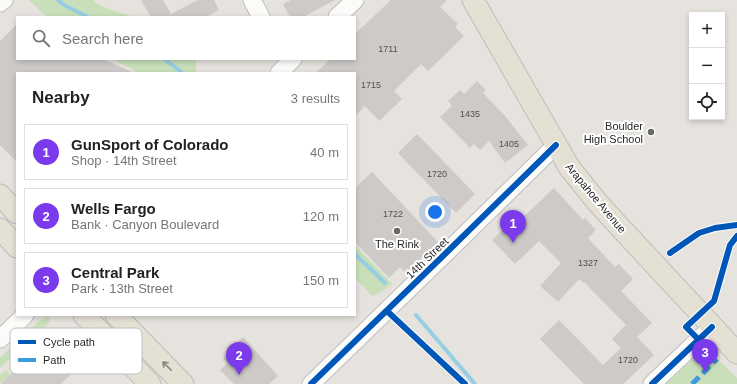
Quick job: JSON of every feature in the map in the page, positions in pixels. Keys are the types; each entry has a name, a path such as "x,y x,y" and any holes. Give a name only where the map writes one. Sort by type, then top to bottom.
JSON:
{"main road":[{"name":"Arapahoe Avenue","path":"473,0 569,167 597,202 737,353"},
{"path":"0,195 16,212"},
{"path":"0,229 16,245"},
{"path":"85,316 96,328"},
{"path":"117,316 129,328"},
{"path":"142,342 183,384"},
{"path":"140,374 150,384"}],"street":[{"path":"0,3 4,0"},
{"path":"252,0 260,16"},
{"path":"338,16 355,0"},
{"name":"14th Street","path":"311,384 556,145"},
{"path":"12,328 25,316"},
{"path":"652,384 712,327"},
{"path":"0,339 10,330"}],"green space":[{"path":"29,0 93,0 107,9 132,16 46,16"},
{"path":"114,60 196,60 196,72 136,72"},
{"path":"356,246 392,284 381,292 372,296 356,279"},
{"path":"48,316 50,320 44,328 32,328 39,321"},
{"path":"706,347 737,378 737,384 666,384"},
{"path":"10,349 10,359 0,368 0,358"},
{"path":"6,370 10,375 0,384 0,375"}],"building":[{"path":"141,0 163,0 171,14 198,0 214,0 219,10 208,16 150,16"},
{"path":"291,0 335,0 305,16 289,16 283,4"},
{"path":"391,0 447,0 440,7 458,24 455,27 464,36 428,71 421,64 394,91 402,99 379,121 365,106 356,115 356,72 317,72 329,60 356,60 356,33"},
{"path":"16,25 16,60 105,60 132,72 16,72 16,161 0,145 0,41"},
{"path":"477,81 486,90 483,93 505,116 528,145 505,163 489,141 480,150 474,144 470,148 440,117 452,106 448,101 460,90 464,94"},
{"path":"417,134 475,194 456,213 398,153"},
{"name":"The Rink","path":"372,172 438,242 406,273 400,267 389,278 356,243 356,187"},
{"path":"554,188 583,220 585,218 596,230 588,238 615,267 619,264 633,279 621,291 652,323 637,337 654,355 623,384 584,384 540,339 559,320 603,365 621,348 612,339 626,325 584,282 583,283 579,279 558,302 540,286 561,263 539,241 515,264 492,240 511,222 515,225"},
{"path":"243,337 278,376 269,384 234,384 220,370 227,363 223,358"},
{"path":"11,374 71,374 61,384 1,384"}],"waterway":[{"path":"58,0 64,5 86,16"},
{"path":"165,60 181,72"},
{"path":"356,255 385,283"},
{"path":"416,315 475,384"}],"marked path":[{"path":"692,384 717,359"}],"cycle path":[{"path":"311,384 556,145"},
{"path":"670,253 699,233 715,228 737,225"},
{"path":"699,340 686,327 714,301 730,245 737,236"},
{"path":"387,311 465,384"},
{"path":"652,384 712,327"}],"place":[{"name":"Boulder High School","path":"651,132"},
{"name":"The Rink","path":"397,231"},
{"name":"GunSport of Colorado","path":"513,243"},
{"name":"Central Park","path":"705,372"},
{"name":"Wells Fargo","path":"239,375"}]}
